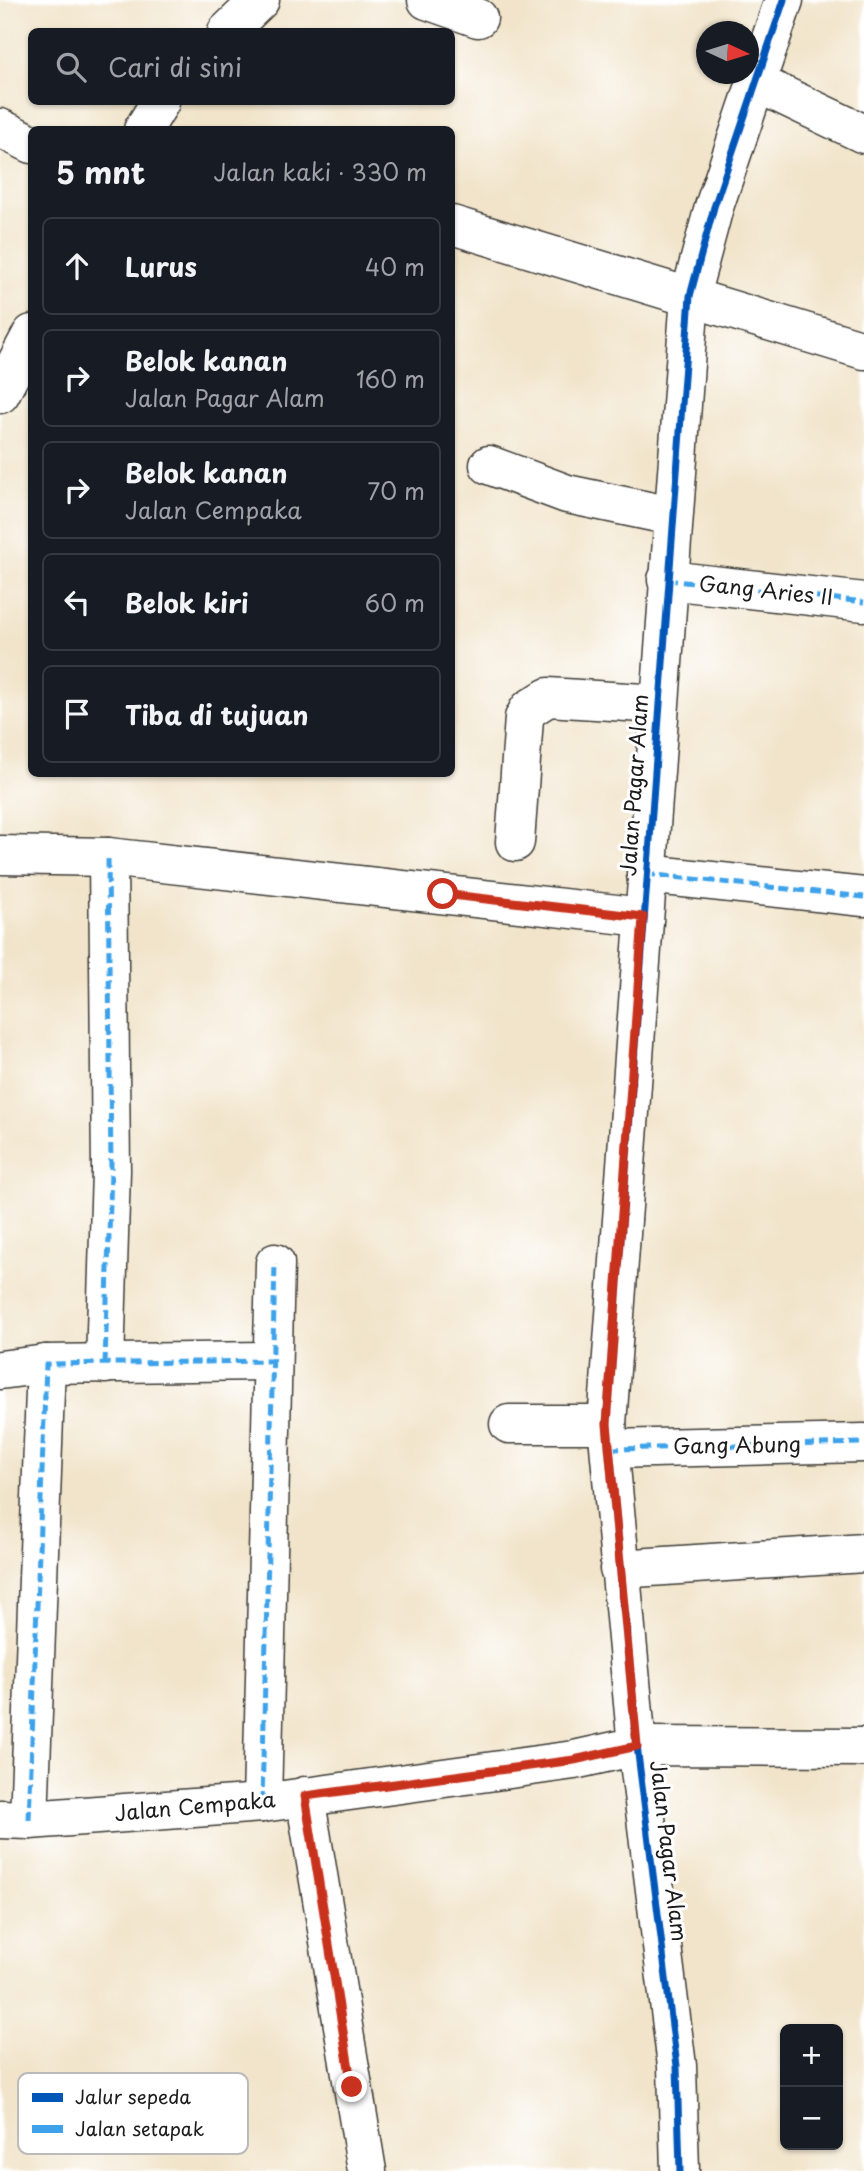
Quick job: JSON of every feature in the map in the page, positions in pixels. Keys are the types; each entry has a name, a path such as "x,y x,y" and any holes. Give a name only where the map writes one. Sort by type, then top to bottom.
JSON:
{"street":[{"path":"231,28 260,0"},
{"path":"427,0 478,18"},
{"name":"Jalan Pagar Alam","path":"759,77 784,0"},
{"name":"Jalan Pagar Alam","path":"680,2171 677,2066 637,1746 608,1436 667,580 690,296 715,207 757,84"},
{"path":"759,84 864,135"},
{"path":"0,128 28,142"},
{"path":"455,226 864,350"},
{"path":"0,394 28,342"},
{"path":"489,465 567,494 672,516"},
{"name":"Gang Aries II","path":"667,580 864,602"},
{"path":"514,842 524,718 530,709 548,697 659,704"},
{"path":"0,855 108,857 643,917"},
{"path":"105,1364 111,1171 108,857"},
{"path":"646,874 864,897"},
{"path":"262,1803 275,1263"},
{"path":"0,1370 46,1364 271,1361"},
{"path":"15,1820 46,1364"},
{"name":"Gang Abung","path":"509,1424 608,1436 864,1443"},
{"path":"619,1569 864,1553"},
{"name":"Jalan Cempaka","path":"15,1820 262,1803 574,1760 637,1746 864,1747"},
{"path":"305,1796 367,2171"}],"marked path":[{"path":"667,580 864,602"},
{"path":"105,1364 111,1171 108,857"},
{"path":"646,874 864,897"},
{"path":"262,1803 275,1263"},
{"path":"29,1820 46,1364 271,1361"},
{"path":"610,1449 864,1443"}],"cycle path":[{"path":"680,2171 677,2066 637,1746 607,1424 690,296 714,207 784,0"}],"route":[{"path":"352,2087 305,1796 574,1760 637,1746 607,1424 643,917 443,894"}]}
